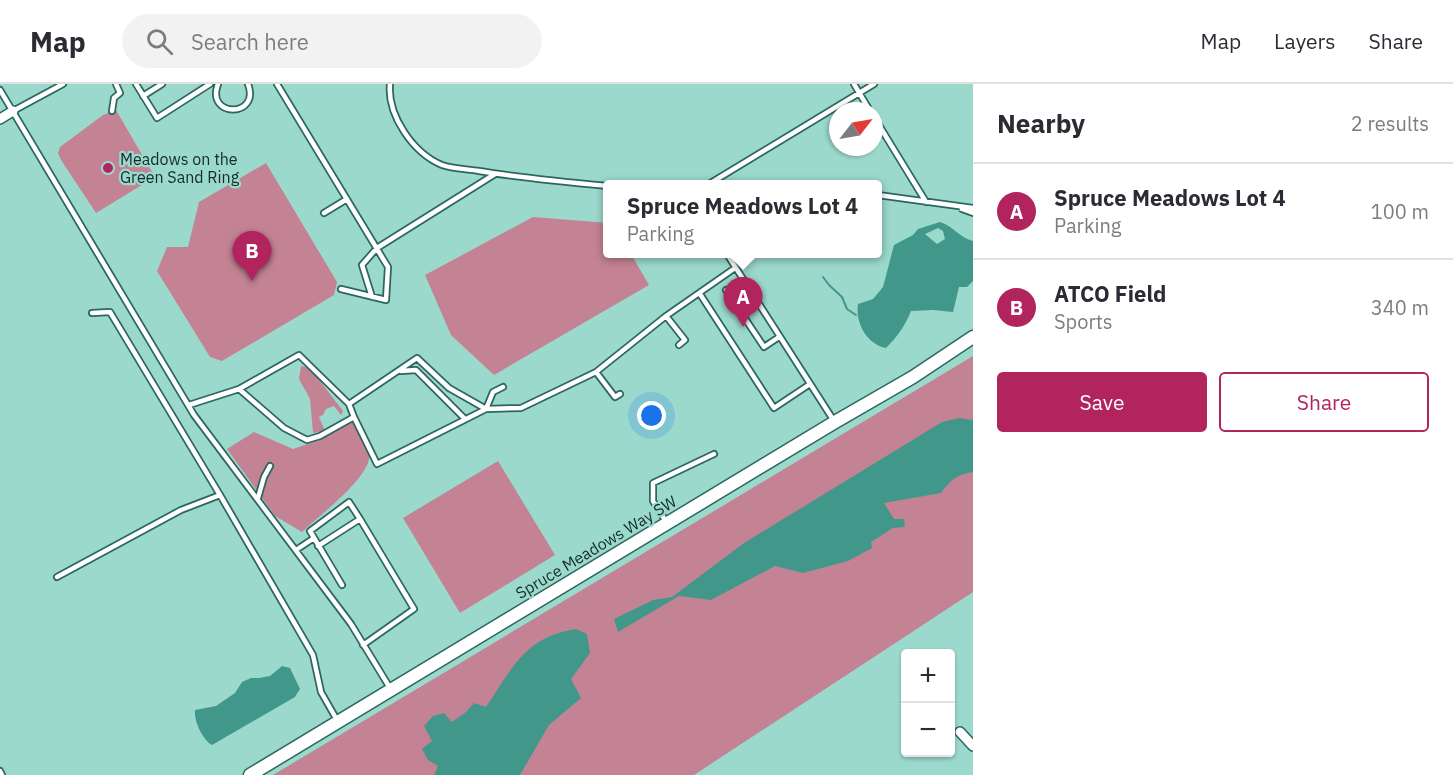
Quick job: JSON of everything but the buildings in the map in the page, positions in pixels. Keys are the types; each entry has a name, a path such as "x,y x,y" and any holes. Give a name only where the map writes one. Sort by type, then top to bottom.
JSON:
{"main road":[{"name":"Spruce Meadows Way SW","path":"250,775 913,377 973,335"}],"street":[{"path":"0,119 13,111"},
{"path":"960,732 973,746"}],"lane":[{"path":"13,111 63,84"},
{"path":"112,111 114,98 120,93 116,84"},
{"path":"136,84 157,118 210,84"},
{"path":"143,96 162,84"},
{"path":"217,85 216,98 219,103 223,107 234,110 248,102 250,92 248,84"},
{"path":"277,84 388,267 386,300 341,289"},
{"path":"390,84 389,96 401,127 418,148 443,165 603,185"},
{"path":"854,84 864,102"},
{"path":"715,180 874,84"},
{"path":"0,90 189,405 351,624 392,690"},
{"path":"883,132 926,202"},
{"path":"372,297 362,264 377,248 496,173"},
{"path":"882,196 959,208 973,213"},
{"path":"324,213 347,199"},
{"path":"959,208 973,208"},
{"path":"729,258 835,422"},
{"path":"189,405 239,389 299,355 349,404 376,464 486,409 521,408 596,372 666,316 735,268"},
{"path":"726,290 764,347 780,337"},
{"path":"700,294 774,408 810,384"},
{"path":"92,313 110,312 313,655 321,692 338,722"},
{"path":"666,316 685,340 680,345"},
{"path":"349,404 417,358 449,388 486,409"},
{"path":"399,371 416,370 465,419"},
{"path":"596,372 615,397 621,394"},
{"path":"486,409 493,392 503,387"},
{"path":"239,389 284,428 307,440 320,436 354,417"},
{"path":"667,523 653,501 653,483 714,454"},
{"path":"258,498 270,466"},
{"path":"57,577 181,510 220,495"},
{"path":"342,585 309,531 349,502 414,609 363,645"},
{"path":"318,546 360,519"},
{"path":"296,550 314,538"},
{"path":"0,771 3,775"}],"shaded area":[{"name":"Meadows on the Green Sand Ring","path":"116,110 155,177 96,213 58,153 60,147 103,115"},
{"path":"266,163 337,282 334,295 222,361 210,357 157,271 167,247 188,247 199,202"},
{"path":"533,217 603,223 603,258 633,258 649,285 494,375 451,335 425,275"},
{"path":"940,222 973,241 973,281 967,287 959,287 953,312 911,311 894,340 886,348 879,346 864,332 858,318 858,304 873,299 883,287 894,245 913,235 918,229","holes":["938,228 943,231 945,239 937,244 925,234"]},
{"path":"973,356 973,592 694,775 273,775"},
{"path":"301,366 310,368 343,411 341,415 334,406 326,409 319,417 325,431 313,433 310,399 299,379"},
{"path":"959,418 972,420 973,418 973,472 954,479 941,493 884,503 894,519 904,519 905,527 893,528 871,542 872,548 848,561 803,573 775,566 711,600 679,596 618,632 614,619 653,600 672,597 744,543 942,422"},
{"path":"354,421 369,449 366,468 351,488 302,532 275,516 227,449 254,432 293,449 322,439"},
{"path":"498,461 555,555 460,613 403,518"},
{"path":"576,629 587,634 590,653 571,679 581,698 549,725 520,775 434,775 438,766 428,760 422,749 432,741 424,726 433,716 444,713 452,722 474,703 486,707 513,667 532,647 544,639"},
{"path":"282,666 290,668 300,689 295,697 212,745 205,739 199,729 195,710 216,706 235,693 242,682 251,678 270,676"}],"waterway":[{"path":"823,277 842,297 847,309 856,315"}],"place":[{"name":"Meadows on the Green Sand Ring","path":"108,168"},
{"name":"ATCO Field","path":"252,281"},
{"name":"Spruce Meadows Lot 4","path":"743,327"}]}
